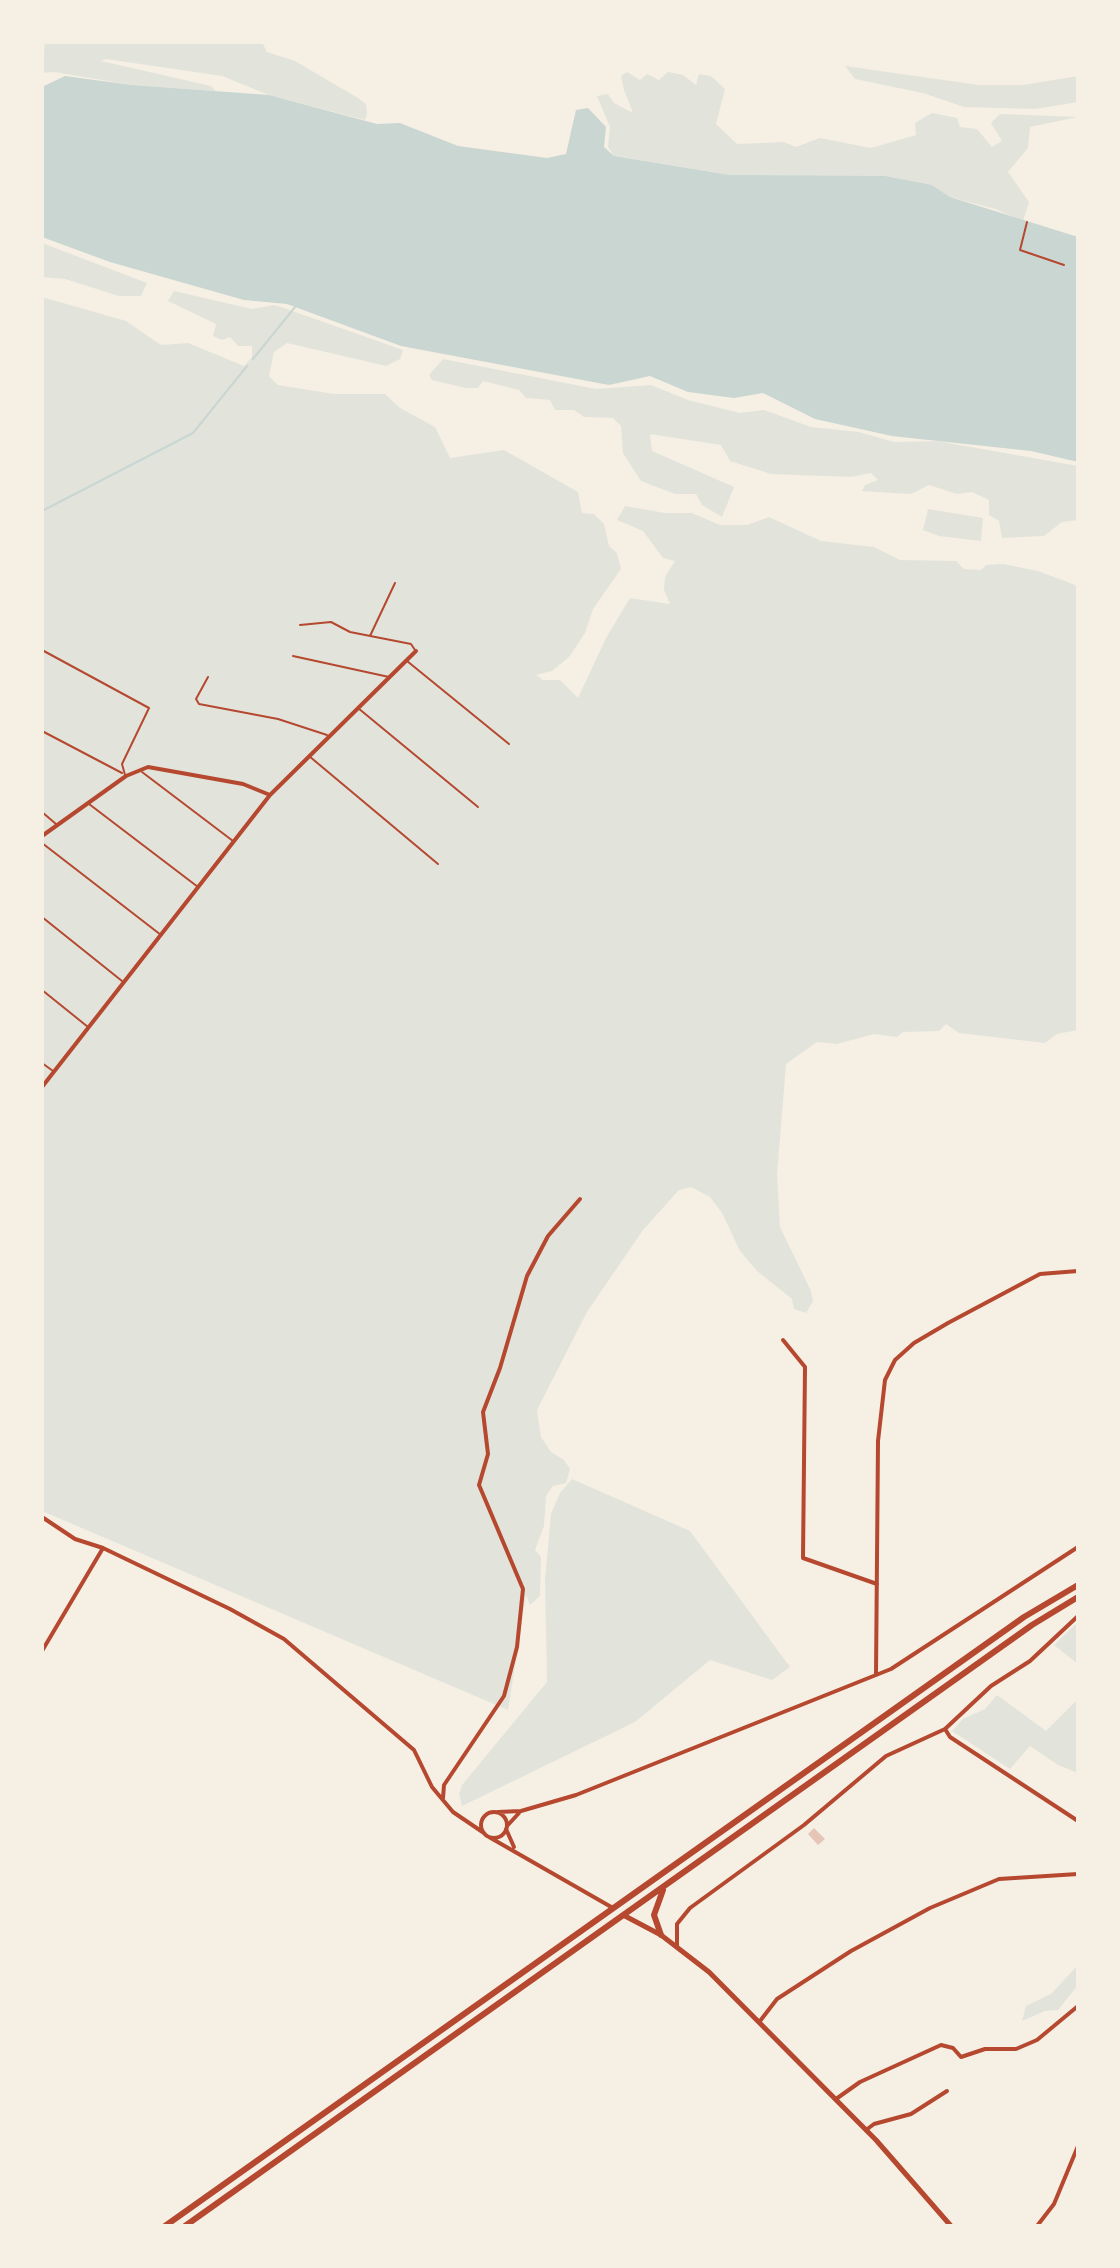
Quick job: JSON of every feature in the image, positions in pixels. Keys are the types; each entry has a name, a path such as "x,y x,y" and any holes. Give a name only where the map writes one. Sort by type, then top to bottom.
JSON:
{"highway":[{"path":"165,2226 1024,1617 1078,1585"},
{"path":"185,2226 1032,1625 1078,1597"},
{"path":"661,1935 654,1915 663,1889"},
{"path":"613,1908 625,1916"}],"street":[{"path":"42,1087 270,795 416,651"},
{"path":"42,836 124,775 148,767 243,784 270,795"},
{"path":"443,1798 444,1785 504,1696 517,1647 523,1589 479,1485 488,1454 483,1412 500,1368 527,1276 548,1236 580,1199"},
{"path":"876,1676 880,1405 885,1380 895,1360 914,1343 1029,1279 1056,1271 1078,1271"},
{"path":"783,1340 805,1367 803,1558 877,1584"},
{"path":"42,1517 75,1539 103,1548 284,1639 414,1750 432,1787 461,1818 613,1908"},
{"path":"461,1818 469,1821 498,1812 521,1811 576,1795 876,1676 1078,1547"},
{"path":"42,1651 103,1548"},
{"path":"677,1946 677,1924 690,1908 804,1825 886,1756 945,1729 991,1686 1030,1661 1078,1616"},
{"path":"945,1729 950,1737 1078,1821"},
{"path":"489,1837 499,1836 521,1811"},
{"path":"498,1812 515,1849"},
{"path":"483,1817 484,1833"},
{"path":"760,2021 777,1999 851,1951 930,1908 999,1879 1078,1874"},
{"path":"625,1916 677,1946 760,2021 866,2130 951,2226"},
{"path":"836,2099 860,2082 941,2045 953,2048 961,2057 985,2049 1016,2049 1037,2040 1078,2006"},
{"path":"866,2130 874,2124 911,2114 947,2091"},
{"path":"1037,2226 1054,2204 1078,2146"}],"lane":[{"path":"370,636 395,583"},
{"path":"300,625 331,622 350,632 411,644 416,651"},
{"path":"42,650 149,708 122,764 124,775"},
{"path":"293,656 389,677"},
{"path":"406,660 509,744"},
{"path":"208,677 196,699 199,704 278,719 321,731 328,736"},
{"path":"358,707 478,807"},
{"path":"42,731 124,775"},
{"path":"308,755 438,864"},
{"path":"138,769 234,841"},
{"path":"88,803 198,887"},
{"path":"42,812 57,826"},
{"path":"42,843 161,935"},
{"path":"42,917 124,982"},
{"path":"42,990 89,1027"},
{"path":"42,1063 54,1072"}],"path":[{"path":"1027,222 1020,250 1064,265"}],"shaded area":[{"path":"45,42 262,42 267,52 295,61 358,98 366,104 367,114 365,120 269,95 222,76 106,59 101,61 211,86 216,91 132,85 54,72 42,73"},
{"path":"845,66 979,85 1023,85 1078,76 1078,102 1035,109 964,107 923,93 855,79"},
{"path":"627,72 640,80 647,74 659,80 668,72 683,75 696,85 699,74 711,76 725,89 716,124 737,144 784,142 796,147 820,138 871,148 916,135 915,123 932,113 957,118 960,127 977,129 992,147 1002,141 991,123 1000,114 1078,117 1030,127 1028,148 1008,172 1029,202 1023,221 995,209 950,197 932,185 730,175 614,156 608,147 610,127 597,96 608,94 614,103 633,113 621,76"},
{"path":"65,76 132,85 269,95 377,124 400,123 458,146 547,158 566,154 576,110 588,108 606,127 604,147 614,156 730,175 885,176 932,185 950,197 1078,237 1078,462 1031,451 892,436 815,419 763,393 734,398 688,392 650,376 609,385 401,346 287,304 244,300 110,262 42,237 42,87"},
{"path":"42,243 147,283 141,296 119,296 65,279 42,277"},
{"path":"174,291 252,309 274,305 403,350 400,359 386,366 287,343 274,352 269,376 278,385 334,394 385,394 400,408 435,427 450,458 504,450 578,492 582,513 594,514 604,524 609,546 617,553 621,569 593,609 585,633 569,657 552,671 536,675 543,680 560,680 578,698 606,638 630,598 670,604 664,590 665,577 675,561 663,558 643,531 617,520 625,506 665,513 692,513 720,525 747,525 769,517 821,541 874,547 900,560 956,561 964,569 981,570 986,565 1003,564 1038,571 1078,586 1078,1030 1057,1034 1045,1043 959,1033 946,1024 939,1031 903,1032 897,1037 874,1034 837,1044 817,1042 786,1064 777,1175 780,1227 811,1291 813,1301 806,1313 794,1309 792,1299 757,1271 740,1251 722,1213 710,1197 691,1187 679,1190 643,1230 587,1312 537,1410 541,1437 551,1452 564,1460 570,1469 566,1483 553,1486 546,1496 544,1526 535,1550 541,1557 540,1596 530,1605 526,1595 508,1710 42,1511 42,297 126,321 161,345 188,343 244,366 252,357 252,346 238,346 230,337 222,340 213,336 216,324 168,301"},
{"path":"443,359 596,389 651,385 688,400 740,413 764,410 811,427 859,432 894,442 937,441 1078,466 1078,520 1062,522 1044,536 1002,538 999,521 989,515 989,500 972,492 957,494 929,485 911,494 862,491 865,485 878,480 871,473 851,477 771,474 730,461 721,445 650,434 652,451 734,487 722,517 702,505 696,494 675,494 641,481 623,453 621,426 613,418 584,417 574,410 555,410 550,400 526,398 519,390 483,381 478,388 466,388 432,380 429,375"},
{"path":"928,509 983,518 981,541 939,536 923,530"},
{"path":"572,1479 690,1531 790,1667 772,1680 710,1660 635,1722 462,1806 459,1794 462,1785 547,1682 545,1580 551,1514 560,1493"},
{"path":"1078,1622 1078,1664 1054,1645"},
{"path":"997,1695 1046,1731 1078,1699 1078,1773 1058,1765 1030,1746 1010,1769 952,1731 963,1719 985,1709"},
{"path":"1078,1965 1078,1985 1058,2010 1045,2011 1022,2021 1026,2006 1051,1994"}],"building":[{"path":"814,1828 825,1839 818,1845 808,1834"}],"waterway":[{"path":"253,359 295,307"},
{"path":"42,511 193,433 247,366"}]}
